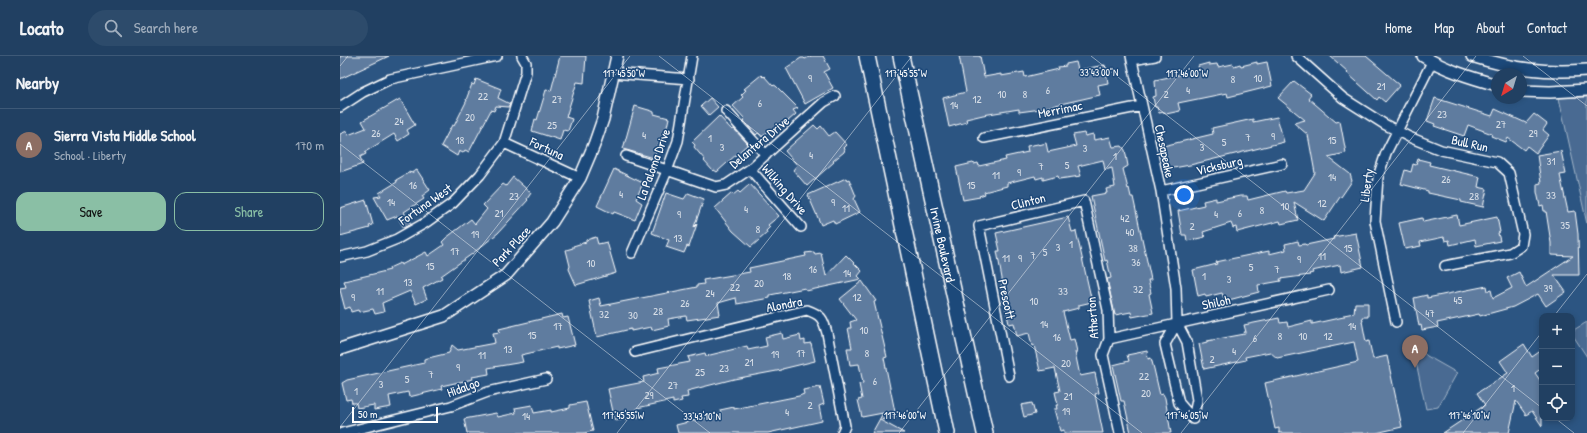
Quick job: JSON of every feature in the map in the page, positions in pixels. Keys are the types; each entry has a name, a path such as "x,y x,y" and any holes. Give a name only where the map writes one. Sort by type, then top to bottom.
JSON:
{"main road":[{"path":"867,56 947,433"},
{"name":"Irvine Boulevard","path":"901,56 985,433"}],"street":[{"path":"340,107 363,92 390,79 497,56"},
{"name":"Fortuna West","path":"340,257 367,251 397,239 425,223 453,203 480,175 504,143 526,72 526,63 522,56"},
{"name":"Park Place","path":"612,56 612,73"},
{"name":"Park Place","path":"340,349 444,316 506,275 552,222 580,178 603,119 617,56"},
{"name":"La Paloma Drive","path":"632,253 667,171 678,141 692,56"},
{"path":"1131,58 1155,56"},
{"name":"Bull Run","path":"1296,56 1343,98 1397,131 1441,150 1496,162 1509,173 1523,234 1521,246 1510,254 1445,266"},
{"path":"1472,56 1496,63 1536,71 1587,70"},
{"name":"Chesapeake","path":"1131,58 1161,191 1176,288 1177,323 1187,342 1197,400 1193,419 1179,403 1166,344 1177,323"},
{"path":"1427,59 1457,72 1491,83"},
{"name":"Liberty","path":"1396,322 1375,221 1378,177 1386,153 1397,131 1427,59"},
{"path":"612,73 689,79"},
{"path":"1527,92 1587,90"},
{"name":"Delantera Drive","path":"626,156 716,187 726,185 750,169 824,102 834,96"},
{"name":"Merrimac","path":"984,138 1142,106"},
{"path":"726,111 766,155"},
{"name":"Fortuna","path":"504,143 580,178"},
{"name":"Vicksburg","path":"1161,191 1282,164"},
{"name":"Wilking Drive","path":"750,169 801,227"},
{"name":"Clinton","path":"979,226 1084,201"},
{"name":"Atherton","path":"1084,201 1108,310 1109,339 1103,355 1120,433"},
{"name":"Prescott","path":"979,226 1009,376"},
{"name":"Shiloh","path":"1109,339 1329,290"},
{"name":"Alondra","path":"635,352 807,310 818,314 824,322 827,333 845,426 842,433"},
{"name":"Hidalgo","path":"342,433 451,406 488,392 546,379"}],"shaded area":[{"path":"1587,97 1587,224 1559,98"},
{"path":"1587,322 1587,357 1575,339 1575,329"},
{"path":"1417,347 1427,356 1457,373 1438,407 1426,409 1413,348"}],"building":[{"path":"340,56 389,56 340,79"},
{"path":"560,56 586,56 584,83 577,82 566,117 572,119 568,131 563,130 560,140 532,131 546,90 551,91"},
{"path":"811,56 823,56 830,69 824,72 833,88 805,104 786,68 801,58 805,59"},
{"path":"959,56 980,56 984,77 1024,72 1025,77 1059,69 1058,67 1076,62 1078,70 1105,65 1108,83 1098,85 1100,95 1034,110 1019,112 1019,109 983,115 966,119 967,122 949,127 943,98 966,92"},
{"path":"1330,56 1366,56 1400,85 1385,102 1379,97 1377,100"},
{"path":"1257,62 1257,64 1267,62 1272,86 1228,97 1227,93 1178,103 1180,111 1166,114 1165,112 1159,113 1157,107 1155,107 1153,97 1156,96 1155,80 1197,71 1199,69 1198,66 1209,63 1209,65 1217,64 1218,67 1233,64 1234,66 1240,64 1241,66"},
{"path":"761,75 763,77 764,76 773,86 776,86 798,108 793,110 796,114 780,128 778,126 773,130 772,128 762,137 758,133 756,135 743,120 745,119 733,106 743,97 741,95 746,90 744,89"},
{"path":"476,79 501,89 498,98 510,104 509,107 496,106 494,111 491,110 469,152 465,150 463,153 459,151 457,156 441,146 452,125 454,126 467,100 472,84 474,85"},
{"path":"1294,81 1311,94 1308,98 1336,122 1340,121 1346,153 1328,157 1350,174 1352,181 1324,221 1294,202 1298,220 1281,224 1280,221 1237,232 1236,227 1233,228 1231,223 1203,232 1205,237 1187,241 1186,235 1182,235 1178,211 1204,205 1203,201 1216,198 1216,201 1247,196 1248,200 1285,191 1286,193 1304,190 1315,173 1308,135 1294,123 1305,120 1278,98"},
{"path":"710,98 718,107 709,115 701,106"},
{"path":"1435,98 1492,116 1495,109 1526,123 1534,114 1547,124 1543,130 1549,135 1536,153 1527,146 1524,150 1508,138 1506,142 1491,136 1492,134 1468,125 1464,136 1434,126 1435,124 1427,121"},
{"path":"400,99 415,125 407,130 409,134 398,141 394,134 365,152 366,154 360,157 363,164 340,172 340,134 347,131 348,135 366,128 362,121"},
{"path":"635,106 652,111 654,114 669,118 664,140 662,139 660,145 658,145 654,158 623,149"},
{"path":"719,116 748,144 717,172 714,170 713,171 704,161 705,160 694,147 695,145 692,142"},
{"path":"1277,117 1284,142 1168,169 1163,146 1213,134 1212,128 1253,119 1253,122"},
{"path":"814,125 818,129 821,126 829,136 835,132 847,145 844,148 844,152 807,186 793,170 797,165 785,151"},
{"path":"1084,133 1085,136 1093,134 1094,140 1110,137 1113,147 1122,146 1125,150 1128,166 1123,169 1128,189 1129,188 1131,197 1133,197 1150,275 1151,280 1148,280 1151,293 1149,294 1153,313 1132,317 1131,312 1115,315 1107,279 1111,278 1107,260 1105,261 1091,196 1107,193 1106,189 1115,187 1112,168 1105,170 1103,160 1078,166 1081,176 1059,179 1058,176 1043,180 1043,177 1036,179 1035,176 1007,183 1007,186 984,192 985,194 979,196 980,197 963,200 956,167 973,163 978,163 979,166 1006,160 1005,157 1028,152 1027,146 1038,144 1046,143 1048,152 1076,146 1073,135"},
{"path":"1561,151 1566,174 1560,175 1568,212 1575,211 1578,234 1579,275 1554,275 1566,292 1546,306 1538,294 1513,307 1480,316 1479,314 1437,323 1438,327 1422,330 1421,325 1419,326 1414,298 1427,295 1427,298 1487,286 1488,291 1491,290 1493,298 1512,288 1507,278 1519,272 1526,287 1573,256 1551,255 1551,243 1546,211 1544,211 1543,205 1540,206 1537,192 1537,184 1541,183 1537,155"},
{"path":"1418,159 1430,162 1429,165 1480,177 1478,187 1487,189 1483,207 1461,202 1461,200 1428,193 1428,191 1401,184 1405,170 1411,172 1413,164 1416,165"},
{"path":"614,169 643,183 636,199 642,203 635,220 614,212 613,214 597,206"},
{"path":"417,170 430,190 422,196 424,199 404,212 411,224 404,228 397,216 387,220 374,197 381,196 379,193 397,182 396,180 410,172 411,173"},
{"path":"513,177 531,193 527,199 528,200 498,233 441,276 442,278 423,288 427,299 416,304 410,291 382,303 384,312 375,314 373,309 351,312 350,307 345,309 340,290 340,288 346,287 344,281 390,270 389,268 400,263 401,265 426,252 428,256 444,245 442,242 446,238 471,219 475,224 487,209 483,205 503,184 506,186"},
{"path":"846,178 847,180 849,179 856,196 854,199 860,212 835,224 833,220 821,225 808,195"},
{"path":"750,184 779,216 768,225 770,227 766,231 767,233 751,247 733,231 715,208 732,193 733,195 738,191 740,193"},
{"path":"666,193 684,199 688,193 704,199 689,247 687,246 684,253 666,247 669,240 652,233"},
{"path":"366,200 373,225 369,226 370,228 340,236 340,208"},
{"path":"1457,215 1459,225 1497,217 1500,241 1476,246 1475,239 1450,245 1449,240 1445,241 1444,237 1420,242 1421,246 1405,249 1399,223 1422,218 1423,222"},
{"path":"1068,217 1072,232 1076,231 1092,302 1079,305 1079,308 1063,312 1070,340 1074,339 1080,376 1095,373 1099,393 1095,394 1103,433 1064,433 1064,430 1060,431 1054,409 1057,409 1056,405 1058,405 1055,392 1060,391 1055,368 1040,371 1034,345 1032,346 1029,333 1017,336 1014,323 1009,324 1001,285 1003,284 997,251 1000,251 996,233"},
{"path":"1356,233 1363,267 1341,272 1340,265 1312,271 1313,273 1309,274 1310,275 1280,279 1281,281 1258,285 1259,292 1225,301 1222,293 1206,297 1205,294 1198,296 1193,270 1217,264 1216,262 1269,251 1269,254 1286,250 1285,244 1298,241 1299,245 1306,245 1334,239 1333,237"},
{"path":"596,237 598,244 607,242 616,273 576,285 569,269 570,266 566,250 586,242 586,240"},
{"path":"814,252 815,254 821,253 826,276 846,255 862,271 858,276 861,279 806,291 805,288 770,295 770,298 737,304 736,298 718,303 720,315 687,320 686,316 668,319 669,326 652,330 651,327 631,331 631,329 597,337 589,301 599,298 601,306 697,287 697,285 704,284 703,280 750,272 749,268 806,256 805,253"},
{"path":"862,281 876,301 874,302 887,357 884,358 896,417 880,420 904,433 872,433 883,413 862,417 858,400 862,399 859,384 863,383 859,364 850,365 847,348 852,348 848,328 851,328 850,322 856,320 840,299"},
{"path":"1355,303 1368,303 1368,317 1362,317 1366,342 1369,341 1373,359 1387,356 1402,427 1376,433 1279,433 1279,428 1275,429 1265,383 1358,362 1354,342 1277,358 1270,352 1245,357 1246,360 1204,369 1199,344 1207,341 1245,334 1244,332 1246,332 1244,325 1279,318 1280,323 1287,322 1288,327 1312,321 1312,324 1344,317 1344,315 1354,313"},
{"path":"562,314 563,318 568,317 575,345 557,349 557,347 521,355 523,362 488,368 489,374 472,377 473,379 441,386 442,389 409,397 408,392 389,396 391,407 374,410 374,405 357,408 356,403 352,403 351,399 346,400 342,383 347,380 424,363 424,359 449,353 452,345 458,350 495,343 493,333 500,332 499,329"},
{"path":"782,333 783,339 800,335 801,341 805,340 805,344 811,343 815,361 782,370 734,379 687,391 688,397 681,398 682,401 673,403 673,400 637,408 639,417 615,421 608,389 644,382 643,377 659,373 658,368 690,362 688,357 705,353 706,356 747,346 748,350 767,346 765,337"},
{"path":"1524,344 1532,357 1539,352 1539,370 1535,373 1539,379 1539,421 1542,421 1542,426 1532,411 1526,415 1516,401 1509,433 1443,433 1485,405 1477,393 1508,373 1500,361"},
{"path":"1147,351 1148,359 1151,358 1160,395 1163,394 1165,398 1171,433 1131,433 1124,401 1121,401 1113,365 1129,361 1127,355"},
{"path":"820,387 824,404 819,406 822,421 768,433 678,433 676,425 721,414 720,410 734,407 734,409 799,396 804,394 803,390"},
{"path":"586,402 593,431 584,433 467,433 464,419 496,413 498,417 516,413 515,408 532,405 534,413 551,410 551,412 570,408 570,405"},
{"path":"1032,403 1035,414 1024,417 1021,405"}],"place":[{"name":"Sierra Vista Middle School","path":"1415,368"}]}
